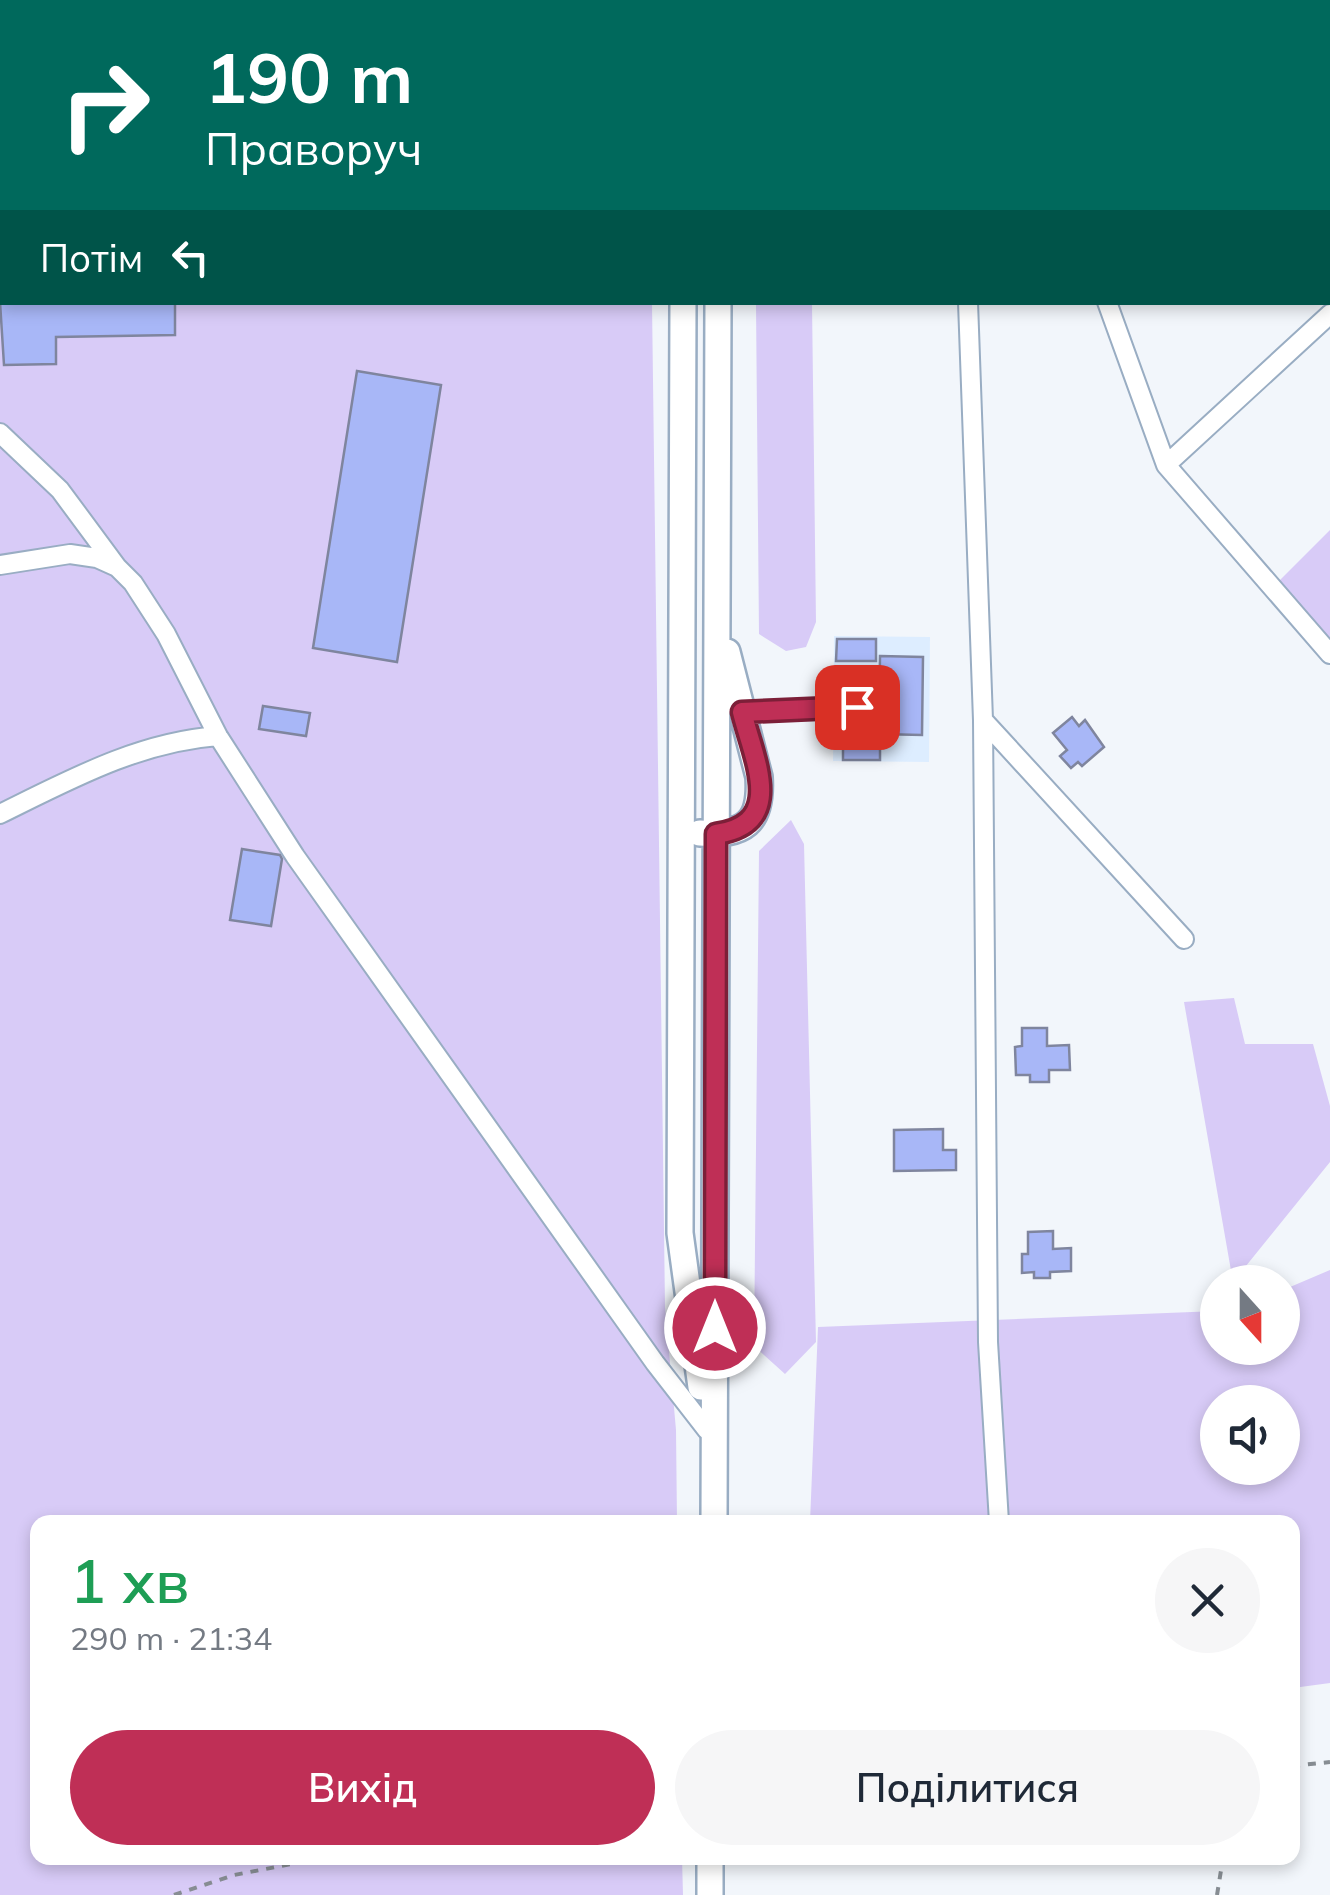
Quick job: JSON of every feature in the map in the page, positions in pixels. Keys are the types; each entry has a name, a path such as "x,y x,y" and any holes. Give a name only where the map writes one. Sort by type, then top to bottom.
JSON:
{"highway":[{"path":"683,305 680,1233 714,1481"},
{"path":"714,1515 718,305"},
{"path":"680,832 737,831 751,822 758,811 759,778 717,614"},
{"path":"710,1865 710,1895"}],"street":[{"path":"968,305 983,720 988,1342 998,1515"},
{"path":"1107,305 1166,464 1330,654"},
{"path":"1166,464 1330,314"},
{"path":"0,433 60,490 133,583 166,634 218,736 295,856 655,1363 707,1430"},
{"path":"0,565 70,554 97,558 117,567"},
{"path":"742,712 857,707"},
{"path":"983,720 1184,939"},
{"path":"0,814 115,761 176,739 218,736"}],"path":[{"path":"1300,1765 1330,1762"},
{"path":"174,1895 202,1884 290,1865"},
{"path":"1217,1895 1222,1865"}],"shaded area":[{"path":"0,305 652,305 665,1307 676,1430 677,1515 30,1515 30,1865 682,1865 683,1895 0,1895"},
{"path":"756,305 812,305 816,622 806,647 786,651 759,634"},
{"path":"1330,530 1330,647 1276,584"},
{"path":"834,636 930,637 929,762 833,761"},
{"path":"791,820 804,844 816,1342 785,1374 754,1346 759,851"},
{"path":"1234,998 1245,1044 1313,1044 1330,1106 1330,1162 1247,1265 1230,1265 1184,1002"},
{"path":"1330,1270 1330,1683 1300,1687 1300,1515 810,1515 818,1327 1200,1312 1200,1365 1300,1365 1300,1283"}],"building":[{"path":"0,305 175,305 175,335 56,337 56,364 4,365"},
{"path":"357,371 441,385 397,662 313,648"},
{"path":"837,639 876,639 876,661 836,661"},
{"path":"880,656 923,657 922,735 879,734"},
{"path":"263,706 310,713 306,736 259,729"},
{"path":"1072,717 1079,726 1085,720 1104,747 1082,766 1078,762 1071,768 1060,756 1067,750 1053,733"},
{"path":"843,737 880,738 880,760 843,760"},
{"path":"242,849 280,855 282,859 271,926 230,920"},
{"path":"1022,1028 1047,1028 1047,1046 1069,1045 1070,1070 1049,1070 1049,1082 1030,1082 1030,1075 1016,1075 1015,1047 1022,1046"},
{"path":"943,1129 943,1150 956,1150 956,1170 894,1171 894,1130"},
{"path":"1053,1231 1053,1249 1071,1248 1071,1271 1050,1272 1050,1278 1034,1278 1034,1272 1022,1273 1022,1254 1028,1254 1028,1232"}],"route":[{"path":"715,1328 716,834 737,831 751,822 758,811 760,796 742,712 857,707"}]}
